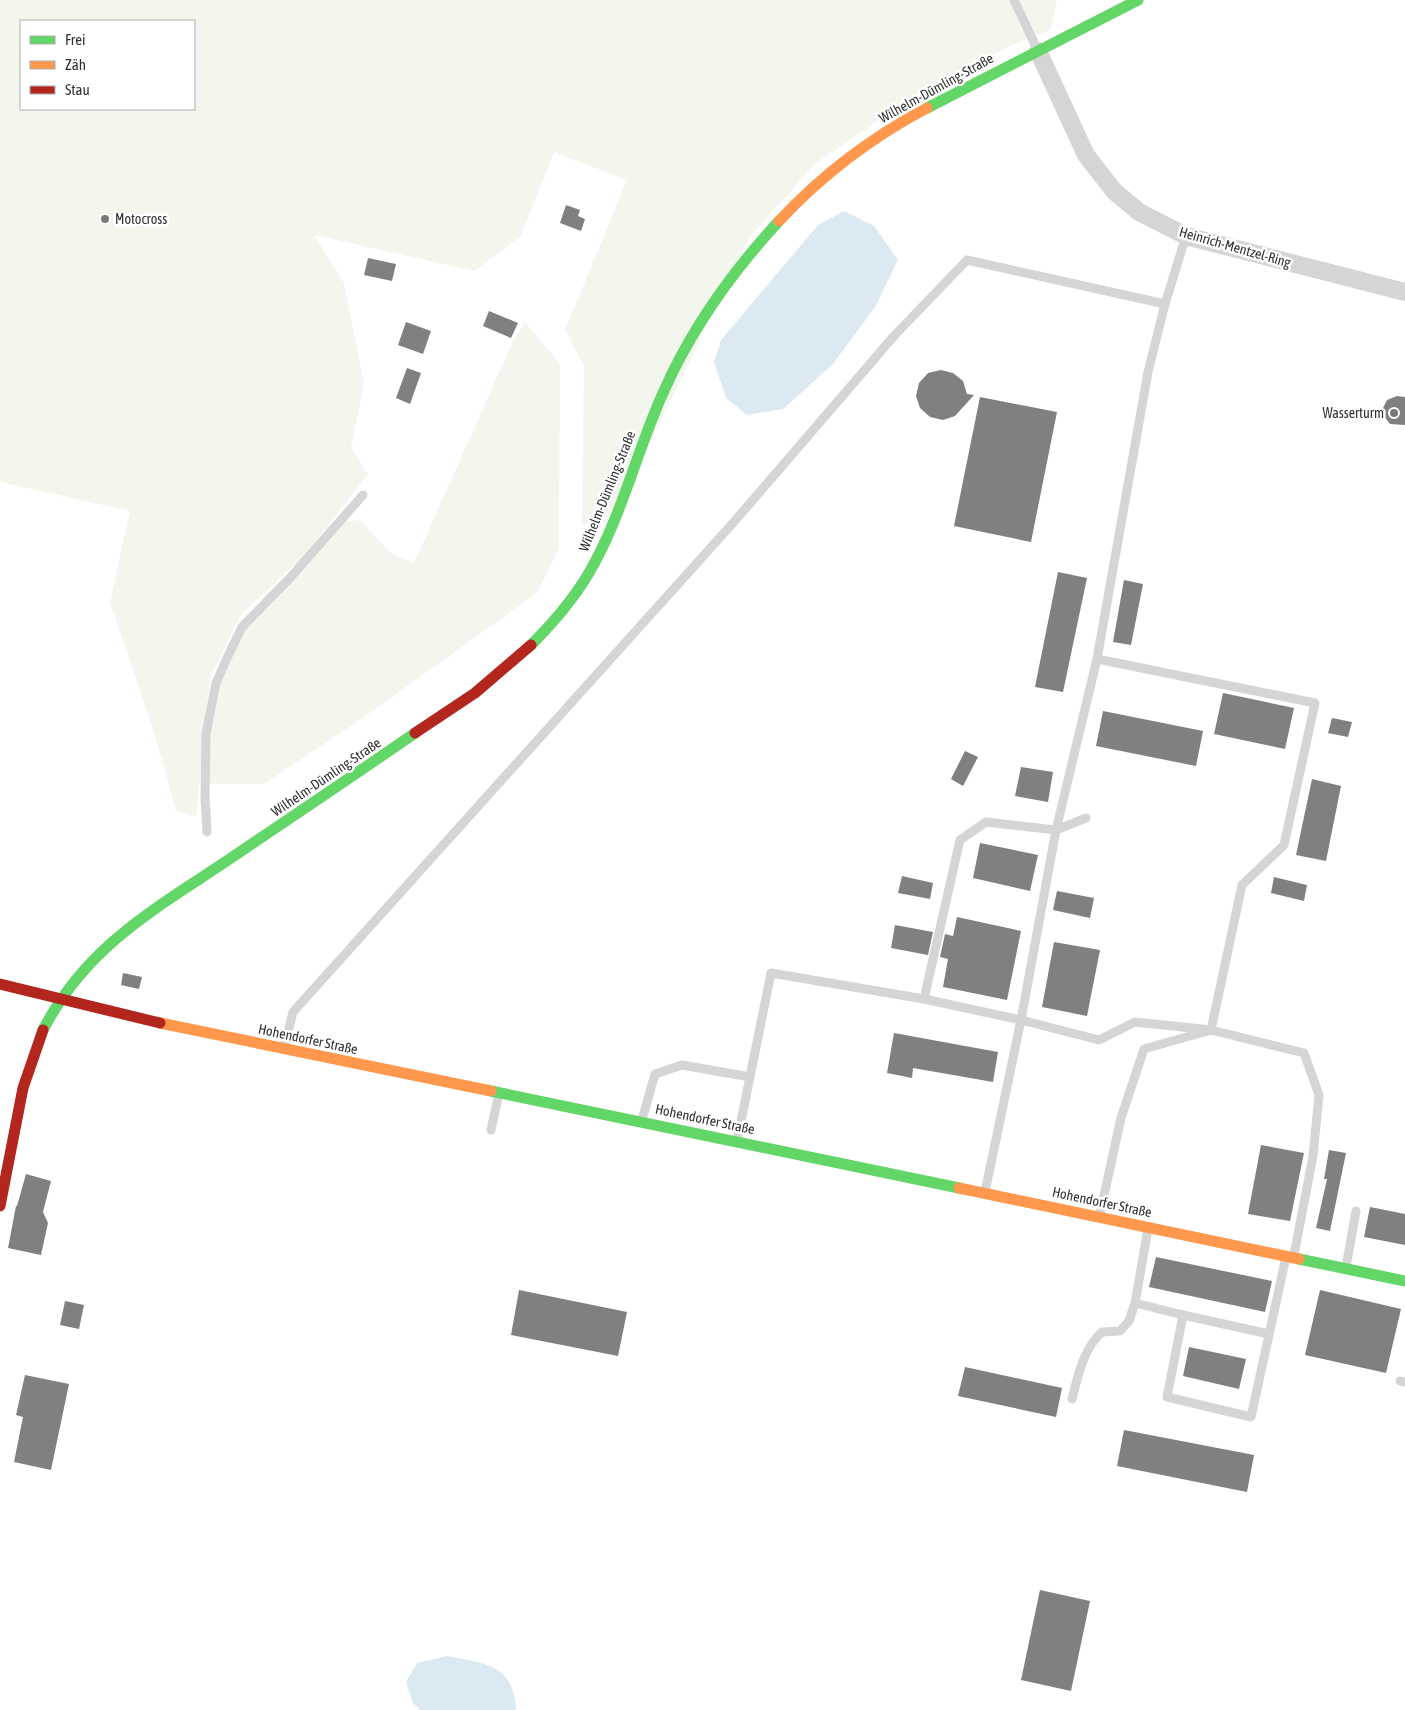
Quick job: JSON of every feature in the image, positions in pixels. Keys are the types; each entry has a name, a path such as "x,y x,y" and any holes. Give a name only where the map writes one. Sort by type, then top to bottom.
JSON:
{"street":[{"name":"Wilhelm-Dümling-Straße","path":"0,1206 30,1066 42,1031 60,998 91,960 122,932 475,693 504,671 528,648 570,601 595,562 615,522 658,405 676,364 718,296 766,233 842,164 885,132 922,110 1138,0"},
{"name":"Heinrich-Mentzel-Ring","path":"1038,51 1086,154 1114,191 1139,212 1186,236 1405,292"},
{"name":"Hohendorfer Straße","path":"0,984 60,998 108,1012 283,1049 642,1121 1405,1281"}],"lane":[{"path":"1014,0 1038,51"},
{"path":"985,1193 1021,1020 1056,830 1097,659 1148,372 1165,304 1186,236"},
{"path":"283,1049 293,1012 733,523 894,336 968,260 1165,304"},
{"path":"207,832 205,798 206,734 216,683 227,658 242,627 289,579 362,495"},
{"path":"1097,659 1315,703 1284,845 1242,885 1211,1030"},
{"path":"924,999 960,840 986,822 1056,830 1086,818"},
{"path":"737,1141 771,972 924,999 1021,1020 1099,1040 1135,1022 1211,1030 1304,1053 1319,1095 1313,1156 1290,1257 1269,1334 1251,1417 1167,1397 1183,1315"},
{"path":"1100,1217 1120,1118 1144,1050 1211,1030"},
{"path":"642,1121 655,1074 682,1065 750,1077"},
{"path":"491,1130 499,1092"},
{"path":"1345,1268 1356,1211"},
{"path":"1072,1399 1080,1366 1095,1338 1102,1332 1120,1331 1129,1321 1135,1303 1149,1227"},
{"path":"1135,1303 1269,1334"}],"shaded area":[{"path":"0,0 1057,0 1051,30 1014,44 919,92 815,164 749,238 611,524 600,521 582,525 584,366 565,330 627,180 554,152 521,236 474,271 314,235 344,283 364,383 351,447 368,474 307,553 240,616 210,678 196,816 176,811 155,735 110,602 130,511 0,482"},
{"path":"844,211 874,226 898,260 875,307 833,364 783,409 747,415 726,398 714,362 721,340 818,225"},
{"path":"525,322 560,364 559,548 538,592 360,720 264,784 208,784 209,732 220,682 244,630 344,522 360,520 392,554 414,563 514,339"},
{"path":"447,1656 495,1668 510,1683 516,1710 420,1710 413,1703 406,1682 417,1663"}],"building":[{"path":"566,205 580,210 578,216 585,219 581,231 560,223"},
{"path":"368,258 396,264 392,281 364,275"},
{"path":"489,311 518,323 511,338 483,326"},
{"path":"406,322 431,331 423,354 398,345"},
{"path":"407,368 421,373 410,404 396,398"},
{"path":"941,370 953,373 963,381 967,394 974,395 955,416 943,420 930,417 920,408 916,396 919,383 928,373"},
{"name":"Wasserturm","path":"1397,396 1405,397 1405,425 1390,424 1383,415 1382,410 1387,400"},
{"path":"980,397 1057,412 1031,542 954,526"},
{"path":"1058,572 1087,578 1063,692 1035,687"},
{"path":"1124,580 1143,584 1131,645 1113,642"},
{"path":"1223,693 1294,708 1285,749 1214,734"},
{"path":"1103,711 1203,731 1196,766 1096,746"},
{"path":"1332,718 1352,722 1348,737 1328,733"},
{"path":"965,751 978,757 963,786 951,779"},
{"path":"1021,767 1053,772 1048,802 1015,796"},
{"path":"1312,779 1341,786 1326,861 1296,855"},
{"path":"980,843 1038,855 1030,891 973,878"},
{"path":"902,876 933,883 930,899 898,893"},
{"path":"1274,877 1307,885 1304,901 1271,893"},
{"path":"1057,891 1094,898 1090,918 1053,910"},
{"path":"957,917 1021,931 1007,1000 943,987 948,959 940,957 945,934 953,936"},
{"path":"895,925 933,932 928,955 891,948"},
{"path":"1054,942 1100,950 1087,1016 1042,1007"},
{"path":"123,973 142,977 139,989 121,985"},
{"path":"894,1033 998,1052 993,1082 913,1068 912,1078 887,1073"},
{"path":"1261,1145 1304,1153 1290,1221 1248,1214"},
{"path":"1329,1150 1346,1153 1330,1231 1316,1228 1327,1179 1324,1179"},
{"path":"26,1174 51,1181 43,1212 48,1223 41,1255 8,1248 16,1206"},
{"path":"1370,1207 1405,1214 1405,1245 1364,1237"},
{"path":"1156,1257 1272,1281 1265,1312 1149,1287"},
{"path":"519,1290 627,1312 618,1356 511,1335"},
{"path":"1320,1290 1401,1309 1386,1373 1305,1355"},
{"path":"65,1301 84,1305 79,1329 60,1325"},
{"path":"1189,1347 1246,1359 1239,1389 1183,1376"},
{"path":"965,1367 1062,1388 1056,1417 958,1396"},
{"path":"25,1375 69,1384 51,1470 14,1462 23,1417 16,1415"},
{"path":"1124,1430 1254,1455 1247,1492 1117,1466"},
{"path":"1040,1590 1090,1601 1071,1691 1021,1680"}],"traffic: fast":[{"path":"927,108 1138,0"},
{"path":"531,645 566,606 582,585 595,562 623,499 654,414 686,346 729,281 779,221"},
{"path":"43,1030 61,1000 81,973 128,929 153,910 415,733"},
{"path":"491,1091 959,1188"},
{"path":"1299,1259 1405,1281"}],"traffic: slow":[{"path":"779,221 812,188 848,158 927,108"},
{"path":"160,1023 491,1091"},
{"path":"959,1188 1299,1259"}],"traffic: jam":[{"path":"415,733 475,693 531,645"},
{"path":"0,984 160,1023"},
{"path":"0,1206 23,1088 43,1030"}],"place":[{"name":"Motocross","path":"105,219"},
{"name":"Wasserturm","path":"1394,413"}]}
